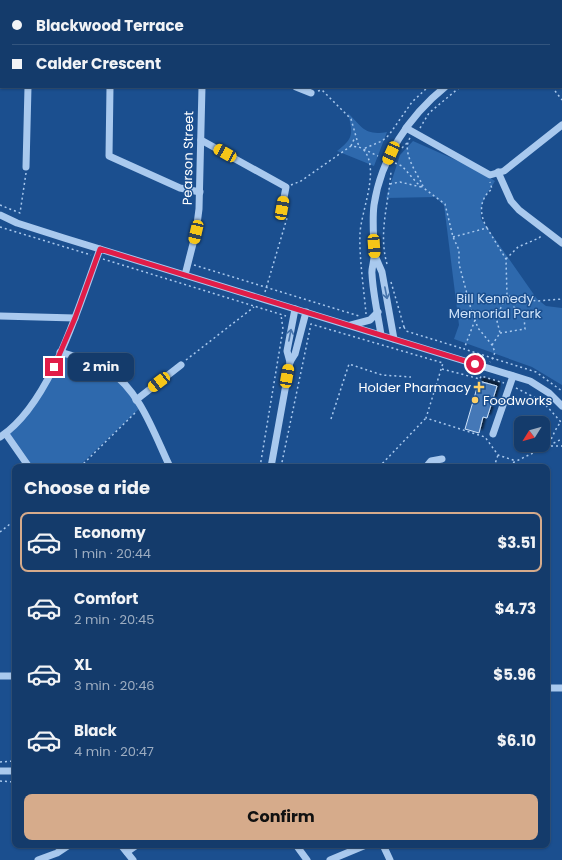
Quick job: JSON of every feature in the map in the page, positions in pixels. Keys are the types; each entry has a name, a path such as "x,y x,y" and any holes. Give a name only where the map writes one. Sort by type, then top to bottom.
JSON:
{"street":[{"path":"26,167 28,88"},
{"path":"110,88 109,156 180,188 200,192"},
{"name":"Pearson Street","path":"185,275 196,232 200,192 202,88"},
{"path":"298,88 311,93"},
{"path":"381,335 371,273 375,256 373,218 377,193 391,153 406,128 424,106 444,88"},
{"path":"406,128 490,175 504,171 562,125"},
{"path":"201,140 286,187 282,208"},
{"path":"498,172 512,201 519,210 562,243"},
{"path":"0,215 17,223 513,376 541,387 562,406"},
{"path":"27,464 3,435 33,405 47,382 75,318 100,249"},
{"path":"375,256 382,272 394,339"},
{"path":"290,362 287,351 296,309"},
{"path":"272,464 290,362 295,354 306,312"},
{"path":"349,325 363,323 378,312"},
{"path":"0,316 75,318"},
{"path":"60,352 109,371 122,380 141,408 169,464"},
{"path":"136,400 181,364"},
{"path":"493,434 513,376"},
{"path":"428,464 431,461 442,459"},
{"path":"0,676 12,676"},
{"path":"550,688 562,688"},
{"path":"0,771 12,772"},
{"path":"38,860 57,853 64,848"},
{"path":"124,848 133,860"},
{"path":"127,852 133,848"},
{"path":"298,848 307,860"},
{"path":"330,860 359,848"},
{"path":"384,848 390,860"}],"path":[{"path":"363,149 382,141 389,135 412,102 427,88"},
{"path":"440,102 459,88"},
{"path":"553,88 562,100"},
{"path":"311,93 322,90 335,101 351,119 354,126 355,137 360,147"},
{"path":"286,187 302,181 351,146 355,137"},
{"path":"397,153 408,142"},
{"path":"351,146 360,147 378,156"},
{"path":"188,264 369,318 360,234 371,171 367,154 363,149"},
{"path":"395,159 394,164 402,166 423,187 445,204 453,237 459,250 459,264 475,320 492,344 495,352"},
{"path":"0,205 20,213 26,167"},
{"path":"388,271 385,256 383,220 390,184 391,170"},
{"path":"490,175 489,179 492,189 484,197 481,207 482,220 506,259 507,296 496,317 500,333"},
{"path":"390,184 400,182 423,187"},
{"path":"0,227 294,318"},
{"path":"453,237 487,228"},
{"path":"506,259 518,247 540,238 546,230"},
{"path":"390,278 404,328"},
{"path":"507,296 537,301 562,300"},
{"path":"492,344 500,333 525,329 524,317 514,307 519,298"},
{"path":"260,464 283,329 281,315"},
{"path":"464,349 475,320"},
{"path":"282,464 311,324 443,363 426,418 381,464"},
{"path":"392,325 404,328 406,331 536,372 562,391"},
{"path":"331,419 349,364 377,376 411,377"},
{"path":"83,464 141,408"},
{"path":"426,418 485,438 498,455 516,461"},
{"path":"550,445 562,439"},
{"path":"550,446 562,446"},
{"path":"510,464 537,452"},
{"path":"495,464 498,455"},
{"path":"0,532 12,522"},
{"path":"0,762 12,762"},
{"path":"0,781 12,782"}],"green space":[{"path":"348,113 364,129 374,133 387,132 374,166 337,151 347,143 351,135 351,126"},
{"name":"Bill Kennedy Memorial Park","path":"413,141 474,168 495,181 482,203 481,219 537,299 546,306 562,308 562,385 532,367 454,339 459,325 444,205 435,197 386,198 400,155"},
{"path":"62,353 116,373 141,407 81,464 29,464 8,434 38,399"}],"building":[{"path":"479,381 497,386 487,418 483,417 479,433 465,429"}],"place":[{"name":"Holder Pharmacy","path":"479,387"},
{"name":"Foodworks","path":"475,400"}],"route":[{"path":"54,367 75,318 100,249 475,364"}]}
